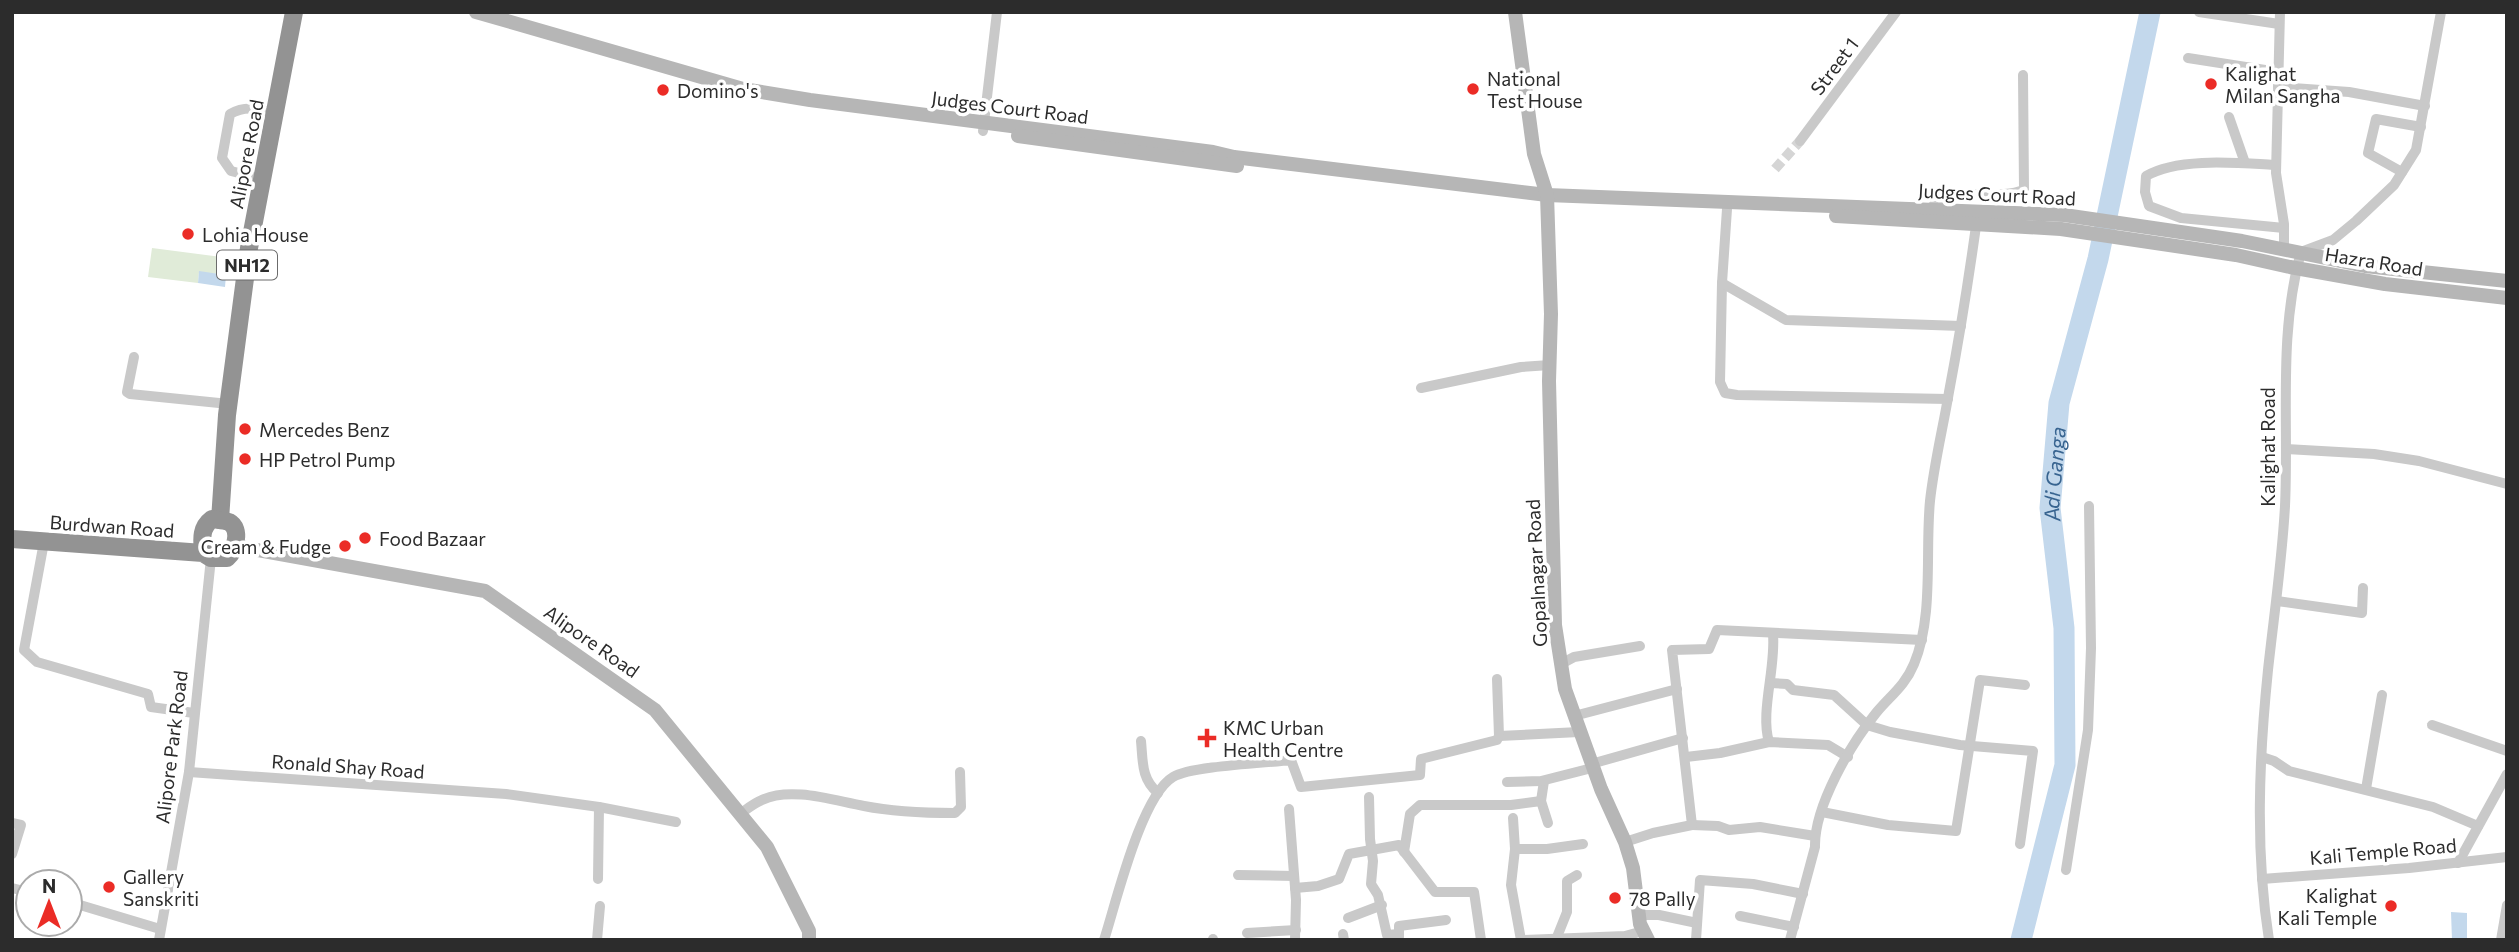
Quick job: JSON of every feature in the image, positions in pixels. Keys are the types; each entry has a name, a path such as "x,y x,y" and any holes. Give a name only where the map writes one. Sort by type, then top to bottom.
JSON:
{"highway":[{"name":"Alipore Road","path":"220,520 229,404 249,248 294,12"},
{"name":"Burdwan Road","path":"12,539 207,556 202,535 205,524 212,519 220,520"},
{"path":"207,556 227,558 233,553 235,528 220,520"}],"main road":[{"name":"Judges Court Road","path":"477,12 744,89 961,120 972,129 983,127 1182,160 1547,199 1929,210 1972,219 2063,222 2239,248"},
{"name":"Gopalnagar Road","path":"1516,12 1534,154 1547,199 1555,625 1565,689 1592,766 1625,842 1633,868 1639,915 1646,935"},
{"path":"1547,199 1972,219"},
{"name":"Hazra Road","path":"2239,248 2284,249 2365,266 2507,281"},
{"name":"Hazra Road","path":"2239,248 2297,269 2385,284 2507,298"},
{"name":"Alipore Road","path":"235,546 485,591 655,710 767,847 809,931 809,940"}],"street":[{"path":"983,127 997,12"},
{"name":"Street 1","path":"1800,141 1896,12"},
{"path":"2199,12 2279,24"},
{"path":"2280,12 2276,165 2284,249"},
{"path":"2301,252 2333,240 2394,185 2416,150 2441,12"},
{"path":"2188,58 2278,72"},
{"path":"1929,210 1941,199 1965,195 2012,194 2024,190 2023,75"},
{"path":"2278,87 2349,92 2425,106"},
{"path":"262,179 231,171 222,158 230,114 250,107 275,113"},
{"path":"2229,117 2245,163"},
{"path":"2402,172 2368,153 2376,119 2421,127"},
{"path":"2276,165 2245,163 2159,168 2146,176 2145,192 2149,206 2181,218 2284,228"},
{"path":"1727,209 1720,382 1725,393 1948,399"},
{"path":"1790,940 1815,846 1815,836 1837,776 1877,711 1900,689 1914,664 1922,640 1930,502 1961,326 1972,219"},
{"name":"Kalighat Road","path":"2269,940 2262,879 2262,757 2285,513 2285,388 2290,312 2301,252"},
{"path":"1722,283 1786,320 1961,326"},
{"path":"134,357 127,392 130,394 229,404"},
{"path":"1421,388 1521,368 1550,365"},
{"path":"2286,449 2419,461 2507,484"},
{"path":"2066,870 2088,730 2091,648 2090,506"},
{"path":"44,542 24,650 37,662 148,694 152,707 194,713"},
{"name":"Alipore Park Road","path":"159,934 189,772 207,556"},
{"path":"2277,601 2362,613 2363,589"},
{"path":"1692,825 1672,650 1709,649 1717,630 1922,640"},
{"path":"1769,743 1765,728 1773,634"},
{"path":"1561,664 1574,657 1640,646"},
{"path":"1104,940 1129,860 1158,793 1174,776 1202,769 1291,760 1301,787 1420,775 1421,759 1497,740 1497,679"},
{"path":"1822,812 1888,825 1956,831 1980,680 2025,685"},
{"path":"1770,683 1787,684 1793,690 1834,695 1867,725 1890,732 1968,746 2034,753 2020,844"},
{"path":"1574,716 1677,689"},
{"path":"2366,789 2382,695"},
{"path":"2432,725 2507,751"},
{"path":"1499,736 1579,732"},
{"path":"1507,782 1544,781 1683,738"},
{"path":"1141,741 1143,772 1149,786 1158,793"},
{"path":"1686,757 1769,743 1828,745 1848,757"},
{"path":"2262,757 2289,771 2432,807 2478,826"},
{"name":"Ronald Shay Road","path":"189,772 506,794 599,807 676,822"},
{"path":"740,814 763,799 796,795 828,798 908,813 955,813 961,807 960,772"},
{"path":"2458,863 2507,774"},
{"path":"1544,781 1541,801 1548,824"},
{"path":"1369,797 1373,861 1371,884 1382,905 1387,935 1399,937 1399,926 1446,920"},
{"path":"1404,852 1410,814 1420,805 1511,805 1541,801"},
{"path":"598,879 599,807"},
{"path":"1247,933 1296,935 1289,809"},
{"path":"1513,818 1515,849 1511,885 1521,940 1646,935"},
{"path":"12,823 20,825 12,853"},
{"path":"1625,842 1692,825 1718,826 1729,831 1759,827 1815,836"},
{"path":"1515,849 1547,849 1583,844"},
{"path":"1295,888 1318,886 1339,879 1349,853 1399,845 1435,892 1474,892 1481,940"},
{"name":"Kali Temple Road","path":"2262,879 2507,857"},
{"path":"1238,875 1294,876"},
{"path":"1557,937 1567,912 1567,881 1577,875"},
{"path":"1696,940 1700,880 1753,884 1803,894"},
{"path":"1348,918 1382,905"},
{"path":"2501,940 2507,905"},
{"path":"597,940 600,906"},
{"path":"84,907 159,934"},
{"path":"1639,915 1659,915 1697,923"},
{"path":"1740,916 1794,927"}],"green space":[{"path":"152,248 229,258 226,275 199,272 198,283 148,277"}],"water":[{"path":"199,271 226,275 225,287 198,283"},
{"path":"2451,912 2467,913 2467,940 2452,940"}],"waterway":[{"name":"Adi Ganga","path":"2021,940 2065,765 2064,628 2050,508 2059,403 2098,259 2150,12"}],"tunnel":[{"path":"1775,169 1800,141"}],"place":[{"name":"Kalighat Milan Sangha","path":"2211,84"},
{"name":"National Test House","path":"1473,89"},
{"name":"Domino's","path":"663,90"},
{"name":"Lohia House","path":"188,234"},
{"name":"Mercedes Benz","path":"245,429"},
{"name":"HP Petrol Pump","path":"245,459"},
{"name":"Food Bazaar","path":"365,538"},
{"name":"Cream & Fudge","path":"345,546"},
{"name":"KMC Urban Health Centre","path":"1207,738"},
{"name":"Gallery Sanskriti","path":"109,887"},
{"name":"78 Pally","path":"1615,898"},
{"name":"Kalighat Kali Temple","path":"2391,906"}]}
